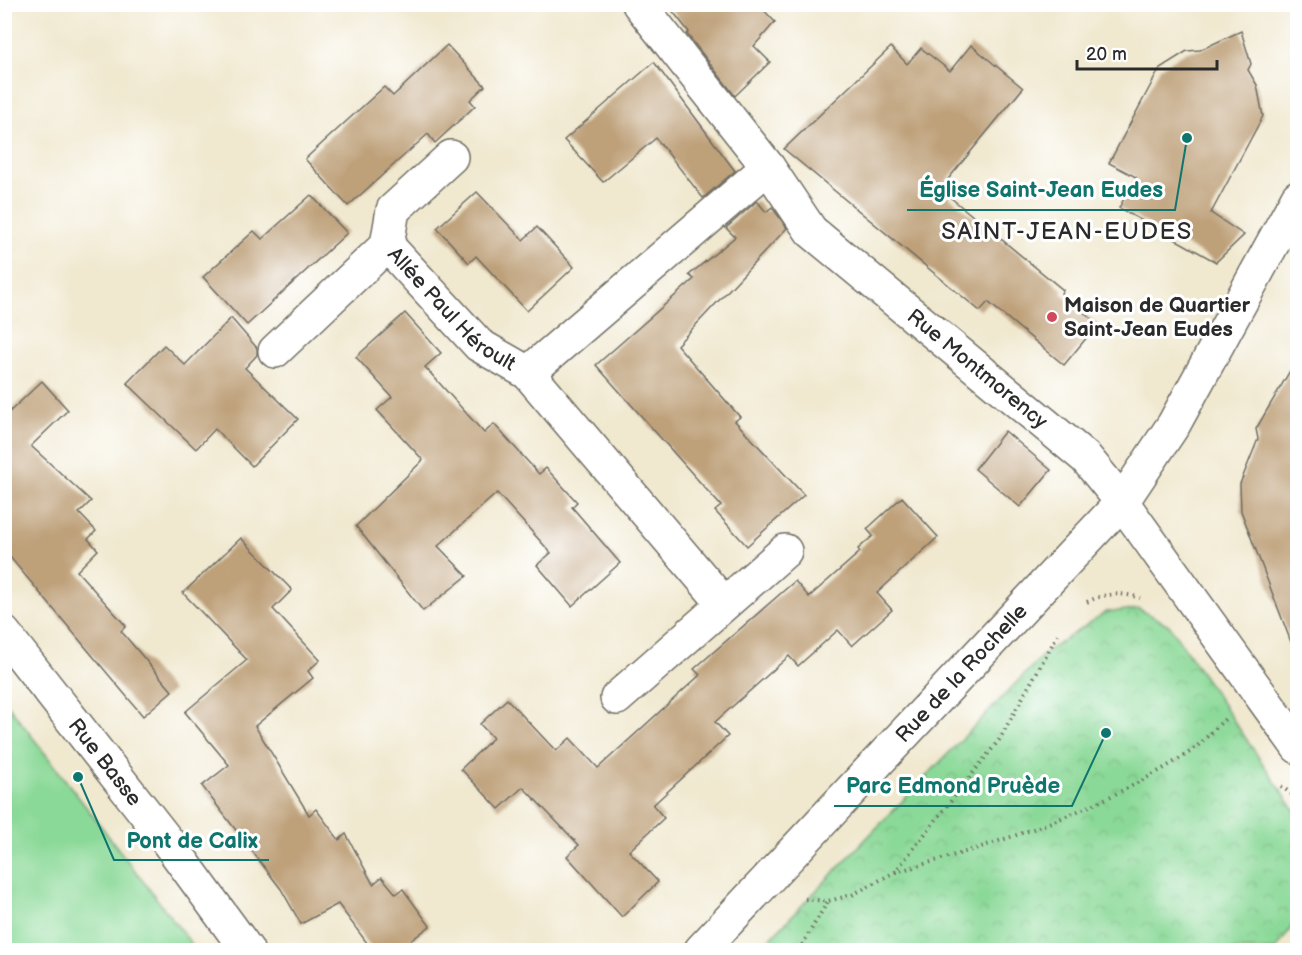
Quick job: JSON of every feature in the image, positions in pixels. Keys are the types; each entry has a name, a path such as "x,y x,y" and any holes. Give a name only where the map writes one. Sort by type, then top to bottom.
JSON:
{"street":[{"name":"Rue Montmorency","path":"639,4 768,167 811,231 1086,458 1122,502 1298,747"},
{"path":"387,245 393,210 451,157"},
{"name":"Allée Paul Héroult","path":"528,373 768,167"},
{"name":"Rue de la Rochelle","path":"701,951 1122,502 1174,424 1298,197"},
{"name":"Allée Paul Héroult","path":"275,351 387,245 479,345 528,373 724,604"},
{"path":"617,698 785,551"},
{"name":"Rue Basse","path":"4,633 175,851 247,951"}],"path":[{"path":"1082,605 1098,596 1114,594 1140,598 1147,605"},
{"path":"895,872 999,740 1040,669 1052,642 1064,627"},
{"path":"794,899 828,901 852,895 895,872 999,842 1057,820 1188,753 1227,717"},
{"path":"799,951 828,901"}],"green space":[{"path":"1139,609 1169,625 1297,814 1297,919 1276,950 759,950 1046,652 1106,612"},
{"path":"4,700 196,950 5,950"}],"building":[{"path":"667,4 758,4 775,22 754,46 770,62 735,96"},
{"path":"1241,31 1251,64 1248,70 1257,85 1263,116 1211,213 1244,235 1216,262 1119,208 1136,177 1109,163 1160,68 1187,51 1200,50"},
{"path":"447,45 485,86 470,100 475,106 435,143 428,134 348,206 305,159 384,87 393,96"},
{"path":"971,45 1023,88 940,189 1063,290 1061,293 1098,324 1064,365 988,302 980,311 784,149 891,47 907,64 921,48 950,71"},
{"path":"654,62 735,171 703,198 656,138 603,182 564,140"},
{"path":"477,192 523,240 537,227 574,267 527,311 476,256 469,263 437,228"},
{"path":"311,195 347,233 247,325 203,277 254,231 262,239"},
{"path":"757,201 766,212 772,207 787,228 677,345 740,417 735,421 804,495 747,546 715,511 721,506 596,365 694,279 689,275 735,237 726,228"},
{"path":"405,313 441,353 425,367 484,433 494,424 539,474 546,468 577,502 572,507 620,563 572,606 537,565 551,553 497,493 438,546 467,576 423,611 356,526 423,460 377,410 392,397 356,357"},
{"path":"231,318 257,348 257,355 245,368 298,419 252,466 215,429 196,449 127,383 164,345 185,365"},
{"path":"1298,357 1298,650 1294,650 1241,511 1240,484 1258,439 1256,429"},
{"path":"42,381 68,410 31,446 91,501 79,513 96,531 88,539 98,550 77,571 126,626 121,631 172,691 143,716 4,550 4,417"},
{"path":"1005,431 1051,470 1020,507 975,469"},
{"path":"902,497 938,537 877,593 892,610 852,646 838,630 798,666 789,656 715,722 728,736 653,805 664,818 629,851 658,882 622,917 567,856 579,845 523,787 499,809 461,769 493,738 480,724 507,699 556,751 570,738 598,768 700,675 694,669 795,581 809,597 860,552 858,549 873,536 867,529"},
{"path":"241,538 292,590 273,609 320,660 308,671 313,678 255,726 309,815 316,809 339,840 346,834 373,884 382,877 396,894 403,889 430,926 397,951 373,951 338,904 301,924 281,889 202,786 229,765 185,712 247,660 183,593"}],"place":[{"name":"Église Saint-Jean Eudes","path":"1187,138"},
{"name":"Maison de Quartier Saint-Jean Eudes","path":"1052,317"},
{"name":"Parc Edmond Pruède","path":"1106,733"},
{"name":"Pont de Calix","path":"78,777"}],"district":[{"name":"SAINT-JEAN-EUDES","path":"1067,231"}]}
